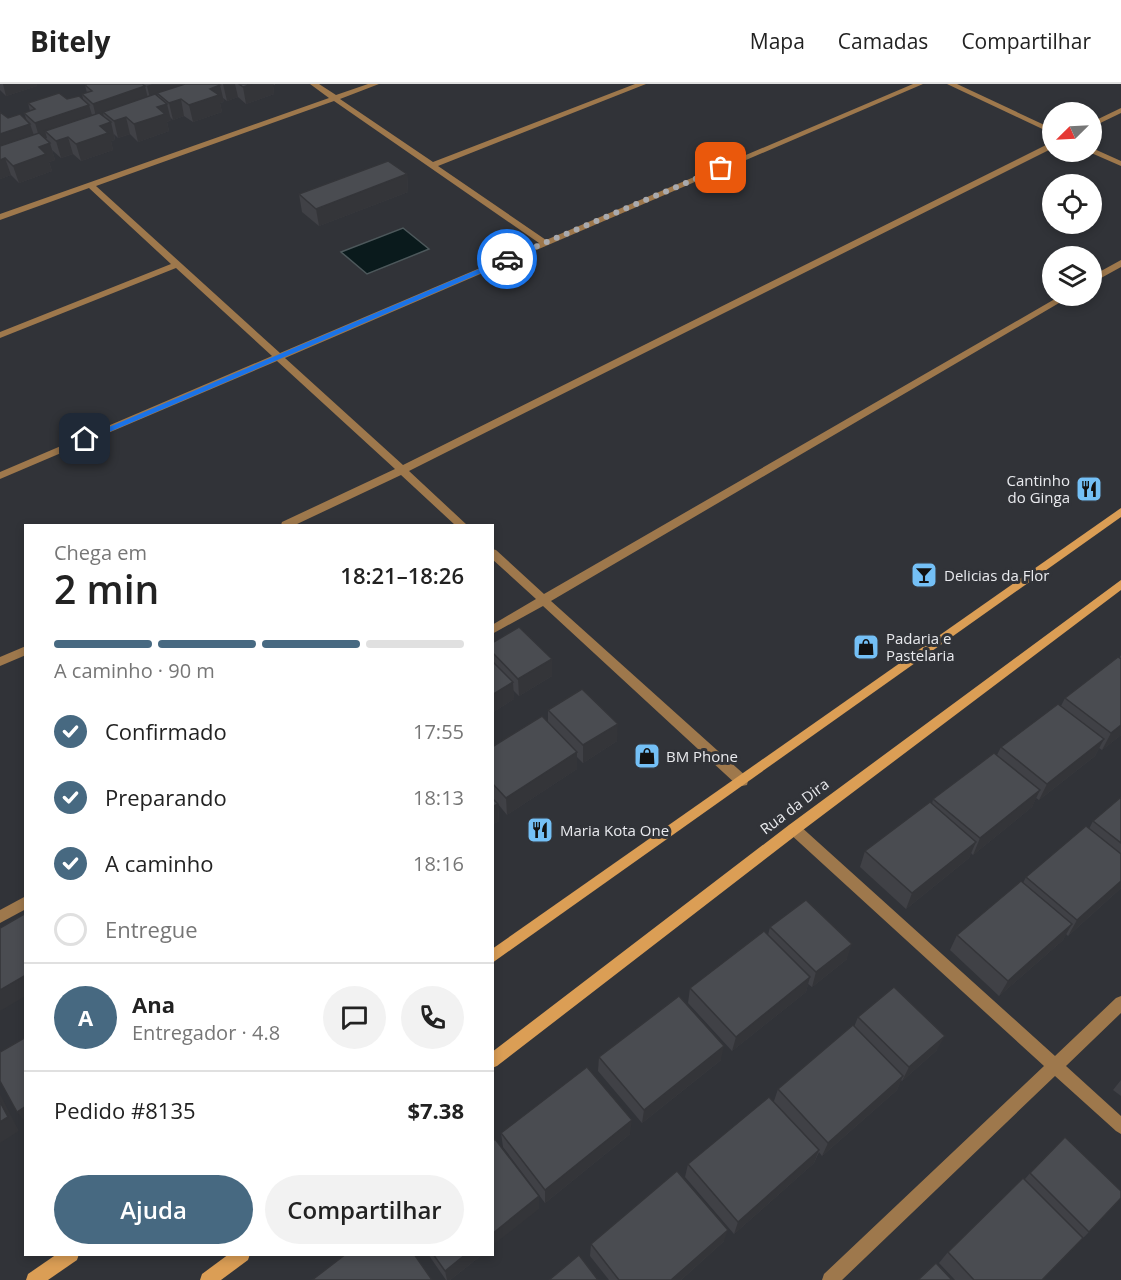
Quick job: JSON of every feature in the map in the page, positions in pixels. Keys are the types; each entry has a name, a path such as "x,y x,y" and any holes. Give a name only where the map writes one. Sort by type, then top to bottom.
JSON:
{"street":[{"path":"314,84 545,243"},
{"path":"0,217 375,84"},
{"path":"432,165 642,84"},
{"path":"0,476 919,84"},
{"path":"951,84 1042,127"},
{"path":"1102,120 1121,110"},
{"path":"288,524 402,470 1042,150"},
{"path":"1102,155 1121,164"},
{"path":"90,186 461,524"},
{"path":"1102,274 1121,263"},
{"path":"0,335 177,265"},
{"path":"494,629 1049,306"},
{"path":"494,956 1121,512"},
{"path":"494,555 742,781"},
{"name":"Rua da Dira","path":"494,1059 794,829 1121,584"},
{"path":"0,662 24,651"},
{"path":"794,829 1121,1126"},
{"path":"0,917 24,903"},
{"path":"830,1280 1121,1003"},
{"path":"34,1280 68,1256"},
{"path":"208,1280 239,1256"}],"shaded area":[{"path":"403,228 429,249 367,274 341,252"}],"building":[{"path":"142,84 145,86 93,104 82,94 92,91 85,85"},
{"path":"185,84 218,84 220,85 210,89 219,95 189,105 181,99 169,103 157,93"},
{"path":"59,93 67,99 79,96 89,105 35,123 24,113 35,109 28,103"},
{"path":"155,94 167,104 157,107 165,114 134,124 126,117 114,121 103,112"},
{"path":"0,112 8,118 20,114 30,124 0,134"},
{"path":"99,113 111,122 100,126 108,133 76,144 68,137 56,141 45,131"},
{"path":"39,133 50,143 39,147 46,154 13,166 5,158 0,160 0,146"},
{"path":"388,161 407,174 316,209 299,194"},
{"path":"519,627 552,659 518,679 494,654 494,642"},
{"path":"1118,657 1121,659 1121,725 1111,733 1065,698"},
{"path":"494,663 513,682 494,694"},
{"path":"582,689 618,724 583,745 548,710"},
{"path":"1058,704 1104,739 1047,784 1001,747"},
{"path":"542,716 577,752 506,798 494,785 494,746"},
{"path":"994,753 1040,790 980,838 933,799"},
{"path":"1121,797 1121,843 1093,821"},
{"path":"930,802 976,842 912,893 865,851"},
{"path":"1086,826 1121,854 1121,881 1077,920 1026,877"},
{"path":"1021,881 1072,924 1008,981 957,935"},
{"path":"806,900 852,944 816,972 770,927"},
{"path":"24,914 24,976 0,990 0,928"},
{"path":"764,931 810,977 736,1037 690,988"},
{"path":"894,987 945,1036 909,1067 858,1017"},
{"path":"679,996 724,1046 644,1110 599,1057"},
{"path":"853,1025 903,1076 828,1143 778,1089"},
{"path":"24,1038 24,1107 17,1112 0,1081 0,1052"},
{"path":"587,1067 632,1120 545,1190 501,1133"},
{"path":"769,1097 819,1150 738,1222 688,1164"},
{"path":"0,1102 8,1117 0,1122"},
{"path":"1065,1137 1121,1191 1121,1198 1089,1232 1030,1173"},
{"path":"494,1140 539,1196 494,1232"},
{"path":"677,1171 728,1230 671,1280 619,1280 591,1244"},
{"path":"1023,1178 1083,1238 1042,1280 974,1280 948,1252"},
{"path":"579,1255 598,1280 549,1280"},
{"path":"343,1256 415,1256 432,1280 312,1280"},
{"path":"434,1256 464,1256 445,1271"},
{"path":"936,1263 952,1280 918,1280"}],"way so far":[{"path":"507,259 721,168"}],"place":[{"name":"Cantinho do Ginga","path":"1089,489"},
{"name":"Delicias da Flor","path":"924,575"},
{"name":"Padaria e Pastelaria","path":"866,647"},
{"name":"BM Phone","path":"647,756"},
{"name":"Maria Kota One","path":"540,830"}],"route":[{"path":"85,439 507,259"}]}
